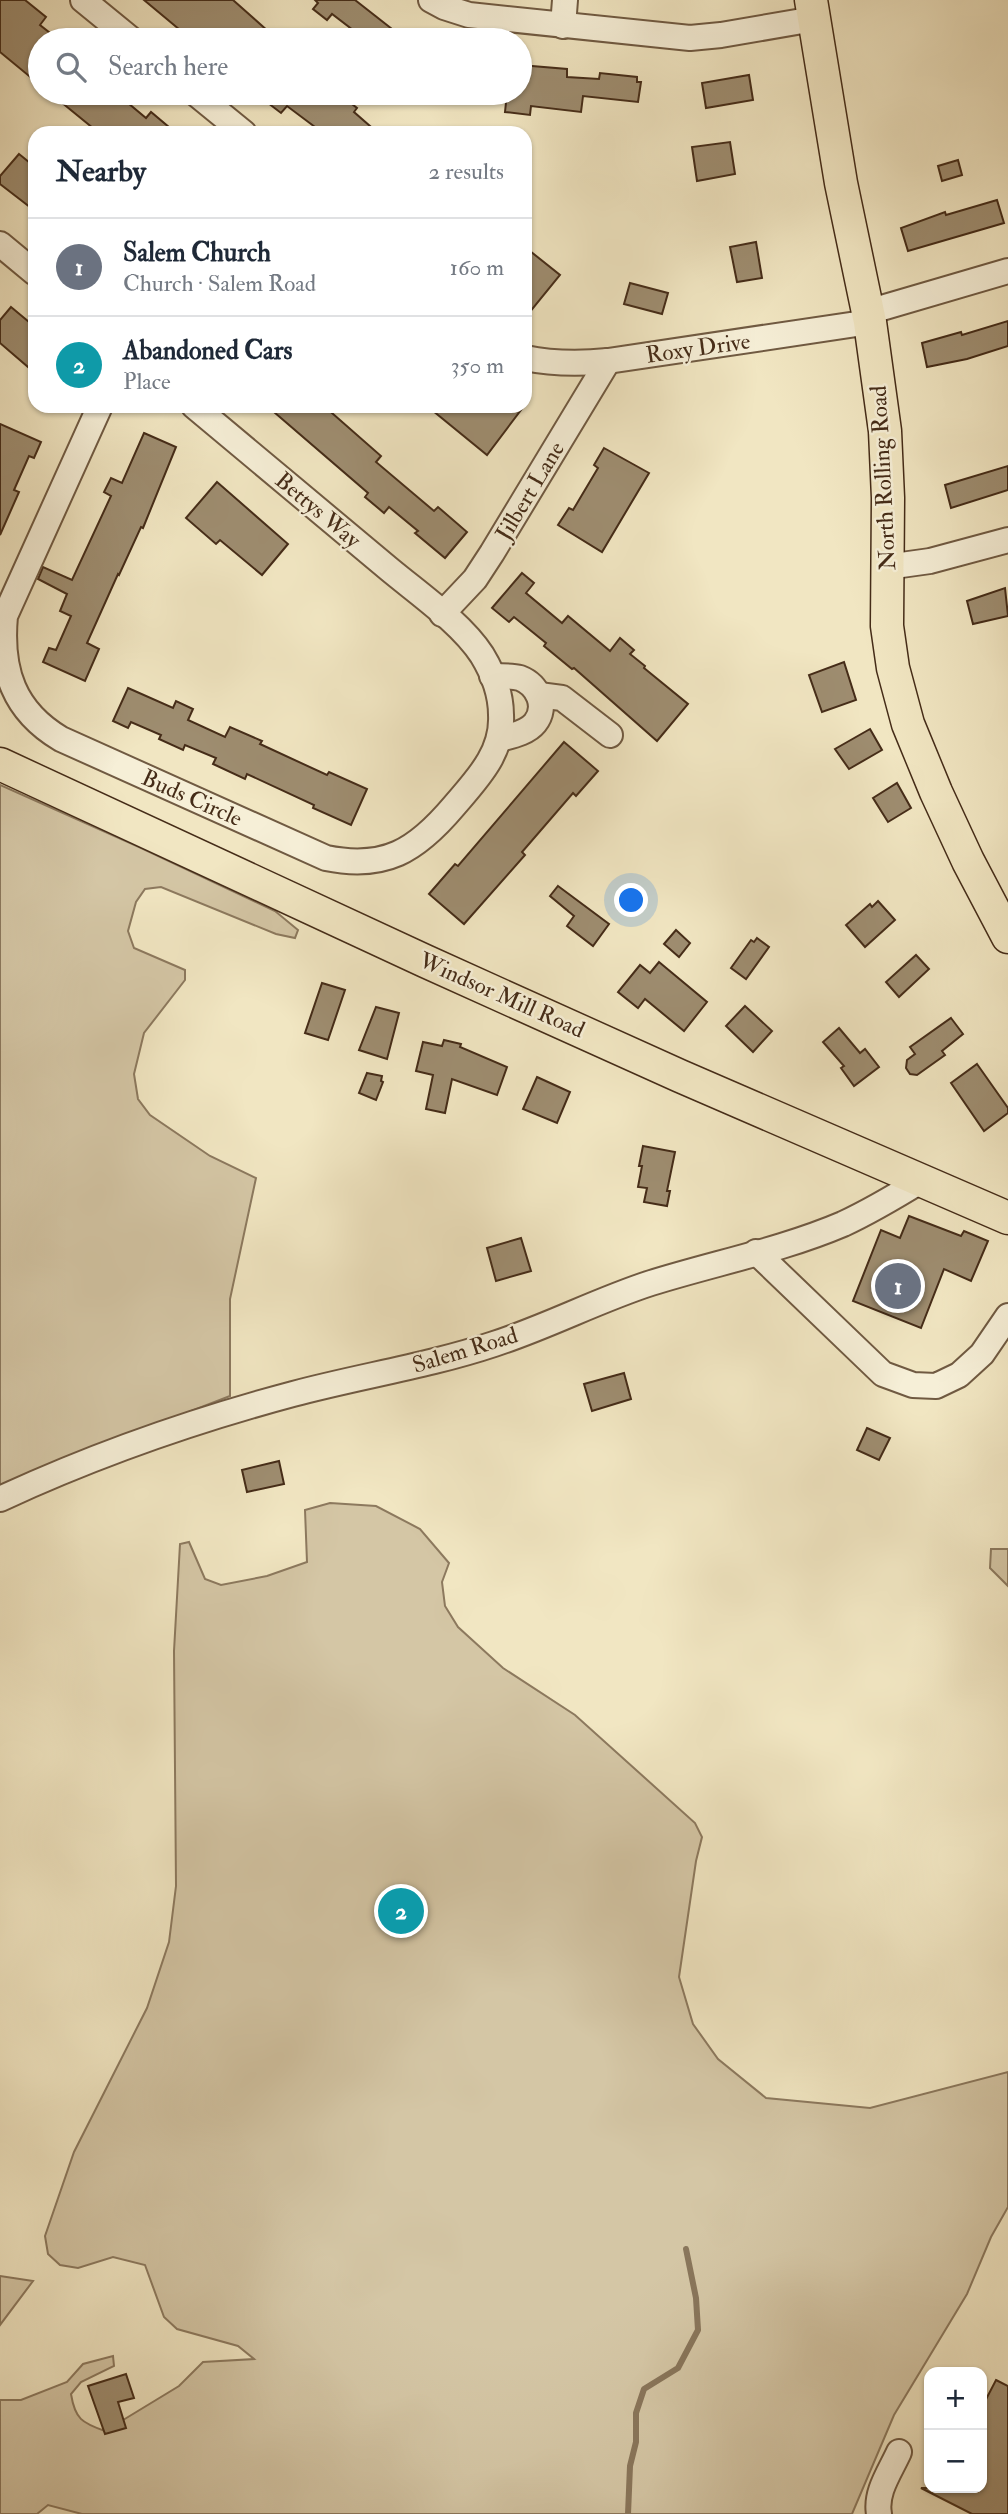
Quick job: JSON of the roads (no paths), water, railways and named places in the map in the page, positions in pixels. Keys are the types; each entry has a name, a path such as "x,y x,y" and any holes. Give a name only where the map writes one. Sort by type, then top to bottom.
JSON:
{"main road":[{"name":"North Rolling Road","path":"812,9 839,170 869,317 885,431 888,498 887,626 893,668 908,724 936,792 1008,937"},
{"name":"Windsor Mill Road","path":"0,764 680,1076 1008,1218"}],"street":[{"path":"83,0 117,28"},
{"path":"562,26 565,0"},
{"path":"441,2 469,15 690,38 721,35 812,9"},
{"path":"210,105 235,126"},
{"path":"0,244 28,267"},
{"name":"Roxy Drive","path":"532,360 573,365 608,361 869,317 1008,271"},
{"name":"Jilbert Lane","path":"442,614 475,579 608,361"},
{"name":"Buds Circle","path":"97,413 12,598 1,633 2,655 16,698 25,712 41,727 61,739 326,858 350,863 376,860 399,853 434,830 481,775 500,739 500,706 492,676 482,655 442,614"},
{"name":"Bettys Way","path":"202,413 442,614"},
{"path":"887,567 930,561 1008,540"},
{"path":"492,676 519,678 530,684 540,695 541,708 536,722 525,731 500,739"},
{"path":"540,695 562,698 610,735"},
{"name":"Salem Road","path":"0,1499 50,1476 173,1428 296,1393 495,1344 633,1289 841,1224 879,1207 922,1180"},
{"path":"756,1252 883,1374 913,1385 936,1386 959,1375 982,1354 1008,1316"},
{"path":"880,2514 877,2503 880,2491 899,2452"}],"waterway":[{"path":"628,2514 630,2466 636,2442 636,2413 644,2389 678,2368 698,2330 696,2298 686,2249"}],"place":[{"name":"Salem Church","path":"898,1286"},
{"name":"Abandoned Cars","path":"401,1911"}]}
